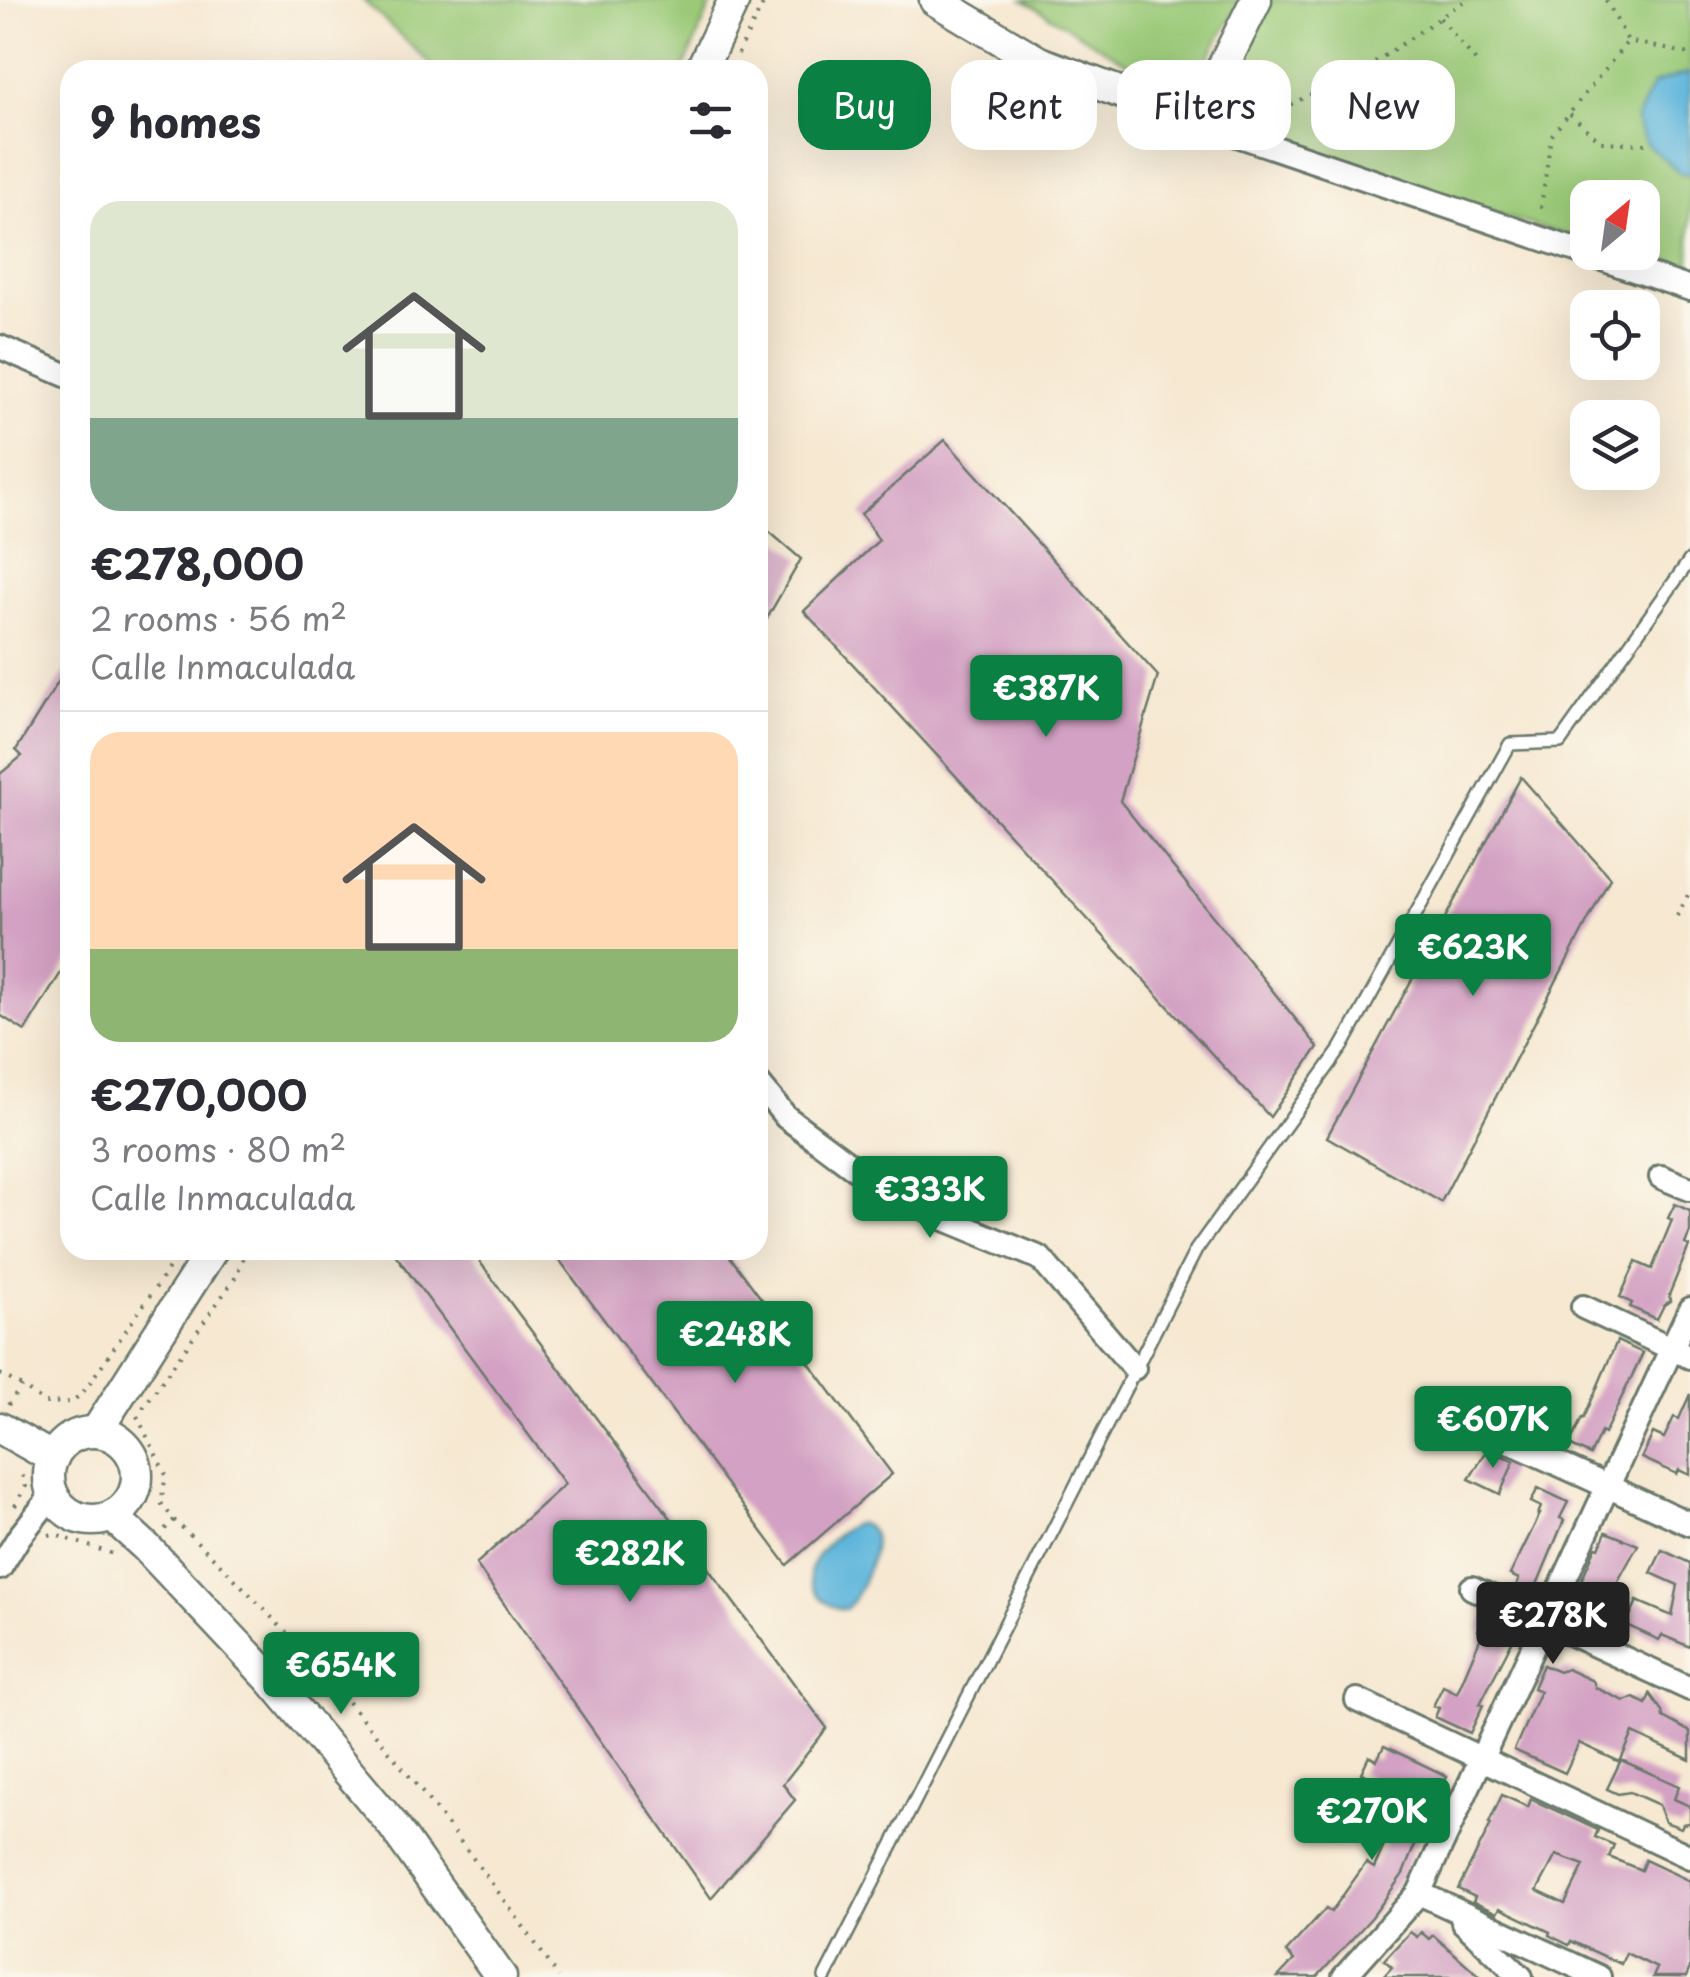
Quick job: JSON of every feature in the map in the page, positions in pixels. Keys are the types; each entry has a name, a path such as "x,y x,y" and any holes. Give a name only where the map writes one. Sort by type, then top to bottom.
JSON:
{"street":[{"path":"706,60 734,0"},
{"path":"935,0 1040,62 1117,91"},
{"path":"1226,60 1256,0"},
{"path":"1281,150 1690,289"},
{"path":"0,348 60,374"},
{"path":"768,1095 786,1116 862,1173 945,1220 1040,1258 1134,1368"},
{"path":"1661,1176 1690,1189"},
{"path":"96,1432 206,1260"},
{"path":"1583,1307 1681,1352"},
{"path":"1344,1977 1419,1893 1608,1486 1681,1352 1690,1309"},
{"path":"0,1428 52,1458"},
{"path":"96,1432 115,1437 129,1450 137,1468 136,1487 127,1504 112,1516 95,1520 78,1518 63,1508 49,1482 52,1458 66,1441 96,1432"},
{"path":"1497,1436 1690,1524"},
{"path":"0,1568 53,1494"},
{"path":"112,1516 272,1682 392,1824 501,1977"},
{"path":"1472,1588 1690,1689"},
{"path":"1358,1700 1690,1857"},
{"path":"1419,1893 1599,1977"},
{"path":"1449,1909 1521,1977"}],"lane":[{"path":"825,1977 1196,1250 1342,1047 1510,744 1560,742 1690,560"}],"path":[{"path":"739,52 764,0"},
{"path":"1291,104 1368,67 1466,0"},
{"path":"1606,0 1628,41 1690,54"},
{"path":"1440,18 1476,61"},
{"path":"1541,208 1551,136 1628,41"},
{"path":"1570,114 1602,142 1646,144"},
{"path":"1676,916 1690,891"},
{"path":"0,1374 45,1403 72,1402 91,1381 174,1260"},
{"path":"243,1260 235,1278 136,1417 166,1476 161,1502 174,1520 286,1633 408,1773 500,1892 559,1977"},
{"path":"0,1418 22,1386"},
{"path":"17,1461 26,1486 8,1518 38,1540 53,1534 131,1560 174,1520"}],"green space":[{"path":"363,0 713,0 687,60 426,60"},
{"path":"1023,0 1241,0 1207,60 1122,60"},
{"path":"1256,0 1690,0 1690,274 1660,265 1660,180 1570,180 1570,237 1289,150 1291,60 1230,60"}],"water":[{"path":"1690,72 1690,174 1682,174 1646,144 1636,120 1653,84"},
{"path":"859,1523 872,1533 873,1550 851,1603 846,1609 837,1608 816,1593 810,1573 829,1542"}],"building":[{"path":"945,440 1158,676 1120,801 1318,1047 1270,1117 804,611 879,540 861,514"},
{"path":"768,531 801,559 768,617"},
{"path":"60,679 60,974 25,1031 0,1015 0,774 22,756 16,750"},
{"path":"1521,777 1610,878 1441,1202 1327,1137"},
{"path":"1675,1204 1690,1211 1690,1232 1685,1244 1689,1246 1670,1301 1657,1319 1630,1307 1632,1303 1620,1297 1636,1262 1652,1269"},
{"path":"399,1260 478,1260 827,1728 783,1784 795,1800 711,1898 476,1564 565,1484"},
{"path":"559,1260 732,1260 892,1474 787,1565"},
{"path":"1617,1341 1643,1353 1590,1455 1569,1445"},
{"path":"1690,1394 1690,1475 1679,1470 1677,1474 1642,1458 1653,1433 1664,1438 1674,1417 1679,1419"},
{"path":"1488,1449 1514,1461 1500,1494 1469,1479"},
{"path":"1538,1488 1568,1502 1531,1599 1514,1591 1519,1579 1510,1575 1540,1514 1541,1507 1531,1502"},
{"path":"1606,1532 1638,1545 1599,1615 1583,1609 1584,1605 1573,1599"},
{"path":"1662,1550 1690,1563 1690,1647 1662,1635 1659,1640 1626,1625 1637,1601 1672,1616 1678,1585 1651,1573"},
{"path":"1485,1616 1518,1630 1480,1704 1483,1705 1470,1733 1435,1717 1439,1708 1433,1706 1443,1686 1457,1693 1483,1632 1478,1630"},
{"path":"1543,1665 1559,1672 1567,1669 1624,1701 1634,1698 1646,1704 1650,1694 1663,1717 1690,1732 1690,1760 1633,1733 1620,1762 1579,1743 1565,1773 1514,1750 1540,1691 1533,1688"},
{"path":"1384,1746 1447,1776 1403,1874 1372,1917 1317,1977 1278,1977 1294,1960 1286,1952 1326,1908 1331,1912 1366,1863 1374,1868 1404,1801 1367,1784 1370,1777 1361,1773 1369,1756 1377,1760"},
{"path":"1621,1760 1679,1786 1674,1799 1690,1806 1690,1823 1681,1828 1665,1822 1659,1805 1630,1792 1618,1794 1607,1789"},
{"path":"1502,1795 1528,1807 1531,1799 1598,1830 1595,1837 1614,1845 1609,1857 1641,1870 1645,1860 1690,1881 1690,1968 1686,1977 1653,1977 1657,1968 1626,1953 1621,1964 1571,1941 1569,1945 1500,1908 1497,1913 1473,1902 1475,1897 1458,1889","holes":["1556,1855 1584,1865 1565,1904 1537,1891"]},
{"path":"1410,1932 1417,1937 1421,1932 1429,1939 1433,1935 1481,1977 1383,1977 1392,1967 1384,1960"}]}
